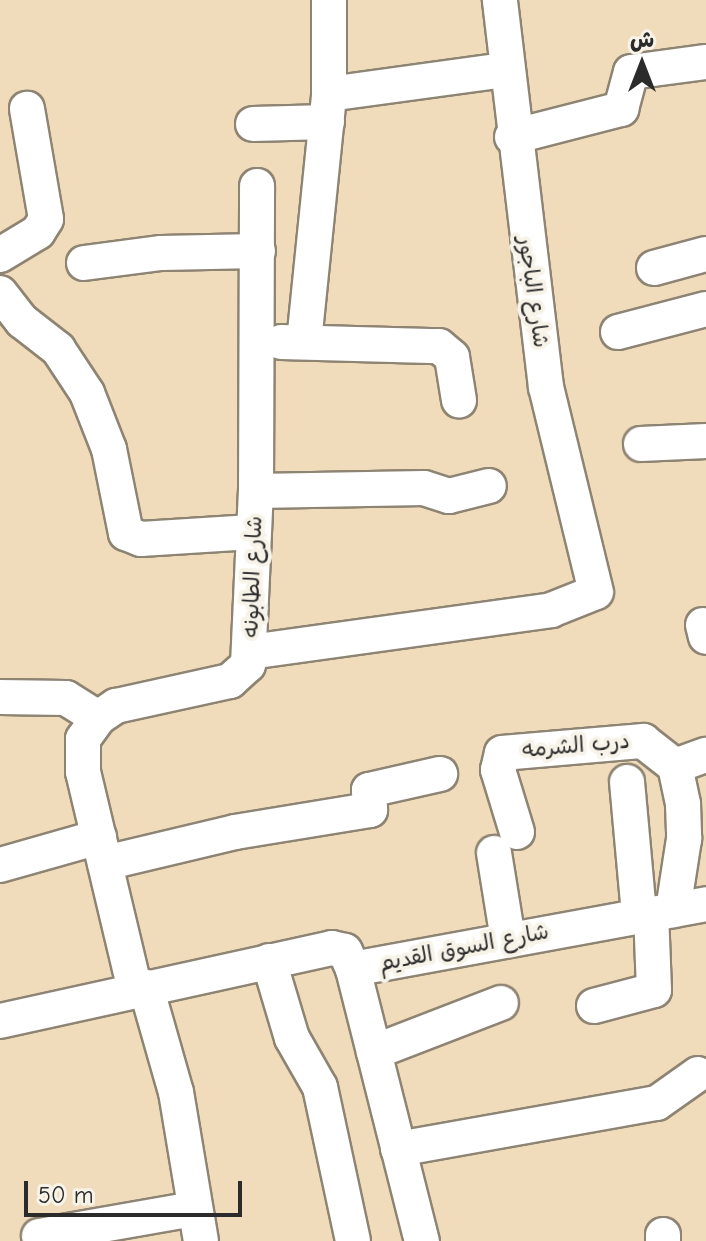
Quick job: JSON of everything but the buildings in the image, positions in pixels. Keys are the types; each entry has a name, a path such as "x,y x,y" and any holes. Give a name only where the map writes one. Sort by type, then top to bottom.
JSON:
{"street":[{"path":"304,342 328,108 329,0"},
{"name":"شارع الباجور","path":"250,652 551,610 591,597 594,578 546,387 512,137 500,0"},
{"path":"512,137 621,109 631,72 706,62"},
{"path":"253,124 505,70"},
{"path":"0,255 38,232 46,219 27,109"},
{"name":"شارع الطابونه","path":"98,718 128,702 230,681 243,674 250,652 252,532 256,491 257,186"},
{"path":"84,263 161,253 258,251"},
{"path":"654,268 706,254"},
{"path":"0,293 22,321 58,349 87,393 109,449 126,533 141,539 252,532"},
{"path":"618,332 706,309"},
{"path":"255,342 439,346 452,357 459,400"},
{"path":"641,444 706,441"},
{"path":"256,491 424,488 449,496 489,486"},
{"path":"0,697 66,698 98,718 88,729 82,750 102,850 140,988 176,1092 198,1225 39,1236"},
{"name":"درب الشرمه","path":"508,939 505,842 498,770 502,753 636,739 691,760 684,839 654,913"},
{"path":"0,865 370,810 369,790 440,774"},
{"path":"594,1006 654,990 654,913 627,782"},
{"name":"شارع السوق القديم","path":"0,1021 332,948 345,951 353,969 706,904"},
{"path":"269,961 292,1038 320,1087 353,1241"},
{"path":"353,969 422,1241"},
{"path":"374,1052 501,1003"},
{"path":"398,1149 657,1103 698,1074"}]}
